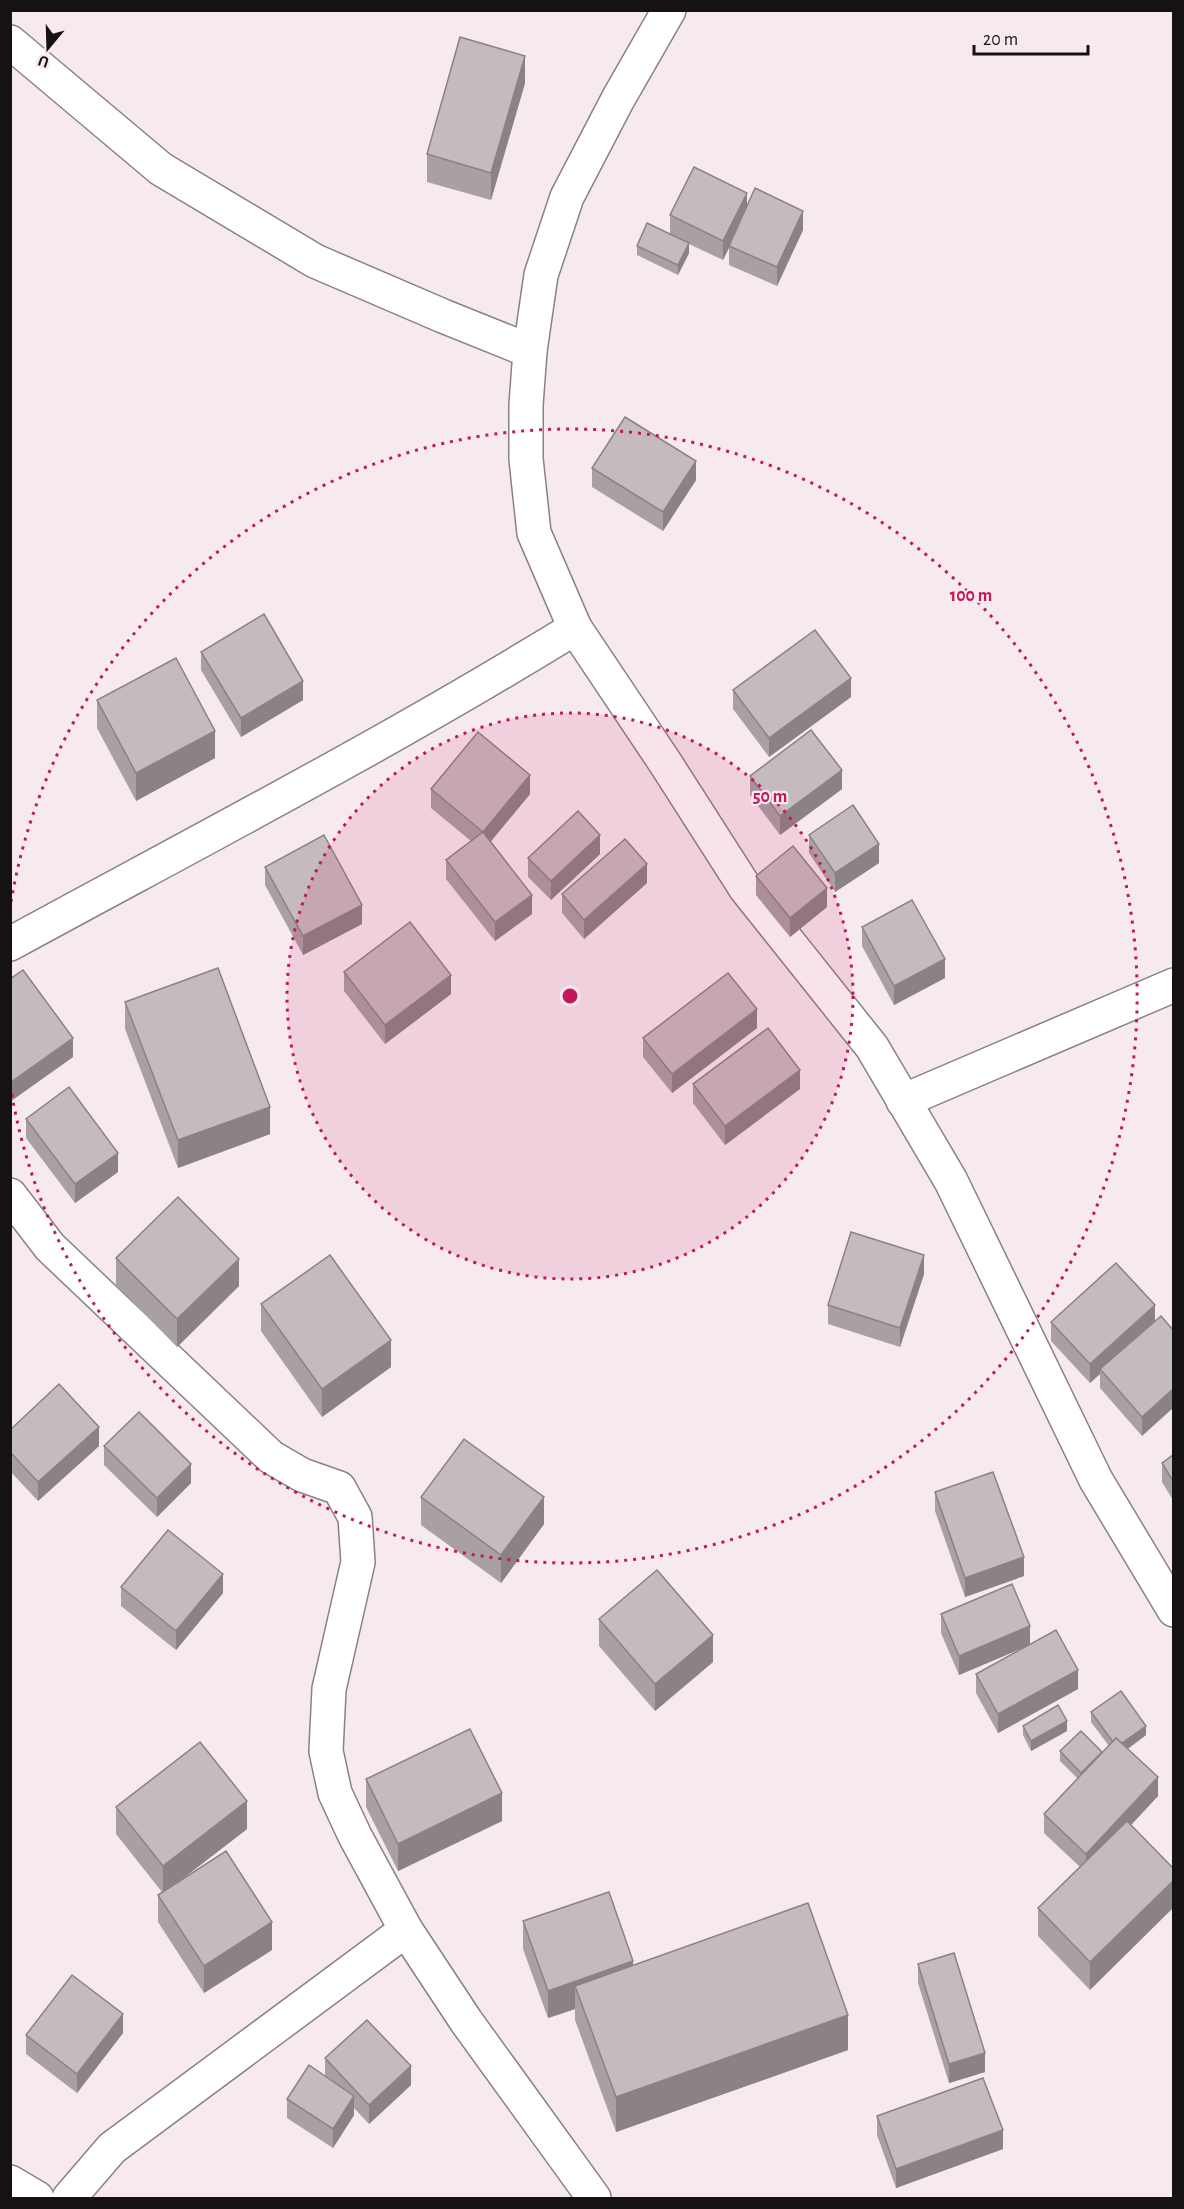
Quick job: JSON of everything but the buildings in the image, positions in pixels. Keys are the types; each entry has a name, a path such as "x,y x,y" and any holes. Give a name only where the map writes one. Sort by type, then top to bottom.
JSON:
{"street":[{"path":"669,10 618,99 567,197 541,275 530,351 526,405 526,459 534,533 575,628 746,889 872,1047 951,1181 1096,1480 1173,1610"},
{"path":"10,42 161,169 315,261 530,351"},
{"path":"10,944 440,708 575,628"},
{"path":"903,1101 1173,985"},
{"path":"10,1195 51,1247 271,1457 302,1475 339,1488 355,1517 358,1562 329,1689 326,1751 335,1793 355,1836 406,1930 466,2021 594,2199"},
{"path":"69,2199 112,2148 406,1930"},
{"path":"10,2182 37,2199"}]}
